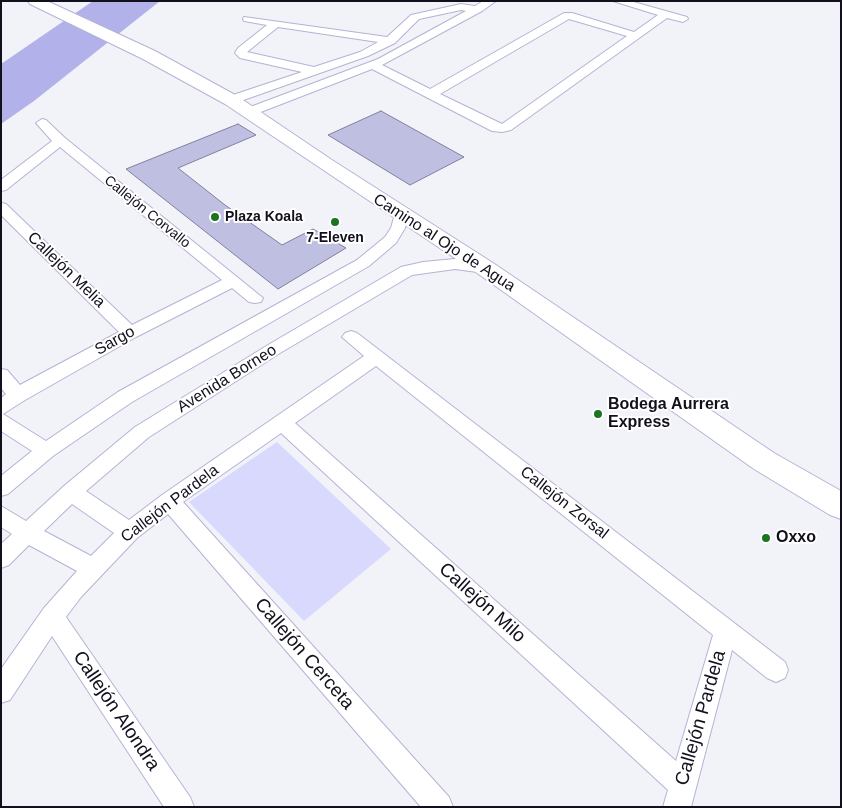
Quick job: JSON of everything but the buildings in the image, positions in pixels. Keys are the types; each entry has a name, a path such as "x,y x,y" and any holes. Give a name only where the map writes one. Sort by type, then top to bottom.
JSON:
{"street":[{"name":"Camino al Ojo de Agua","path":"35,1 107,34 240,106 485,268 764,461 841,506"},
{"path":"240,106 334,80 373,65 491,1"},
{"path":"618,1 683,19"},
{"path":"423,4 438,11"},
{"path":"240,106 316,71 354,58 389,40 410,20 438,11 461,7 478,9"},
{"path":"373,65 497,128 506,127 666,14"},
{"path":"430,94 568,16 574,16 637,36"},
{"path":"248,19 389,40 410,45"},
{"path":"276,23 242,50 241,53 244,56 316,71 334,80"},
{"name":"Callejón Corvallo","path":"42,124 60,141 255,298"},
{"path":"1,187 60,141"},
{"name":"Callejón Melia","path":"1,206 130,332"},
{"name":"Avenida Borneo","path":"5,480 125,397 362,263 390,240 398,228 401,213"},
{"path":"362,263 387,282"},
{"name":"Avenida Borneo","path":"1,558 71,492 142,432 274,349 407,271 423,267 455,264 485,268"},
{"name":"Sargo","path":"1,408 18,395 130,332 233,281"},
{"name":"Callejón Zorsal","path":"351,337 776,670"},
{"name":"Callejón Pardela","path":"1,691 52,616 92,568 129,532 169,501 376,357"},
{"path":"1,375 18,395"},
{"path":"1,422 46,451"},
{"name":"Callejón Milo","path":"281,422 680,796"},
{"path":"71,492 129,532"},
{"name":"Callejón Cerceta","path":"169,501 439,807"},
{"path":"1,516 27,533 92,568"},
{"name":"Callejón Alondra","path":"52,616 180,807"},
{"name":"Callejón Pardela","path":"680,796 726,630"}],"shaded area":[{"path":"93,1 160,1 34,101 1,124 1,64"},
{"path":"277,442 391,549 304,621 189,502"}],"place":[{"name":"Plaza Koala","path":"215,217"},
{"name":"7-Eleven","path":"335,222"},
{"name":"Bodega Aurrera Express","path":"598,414"},
{"name":"Oxxo","path":"766,538"}]}
